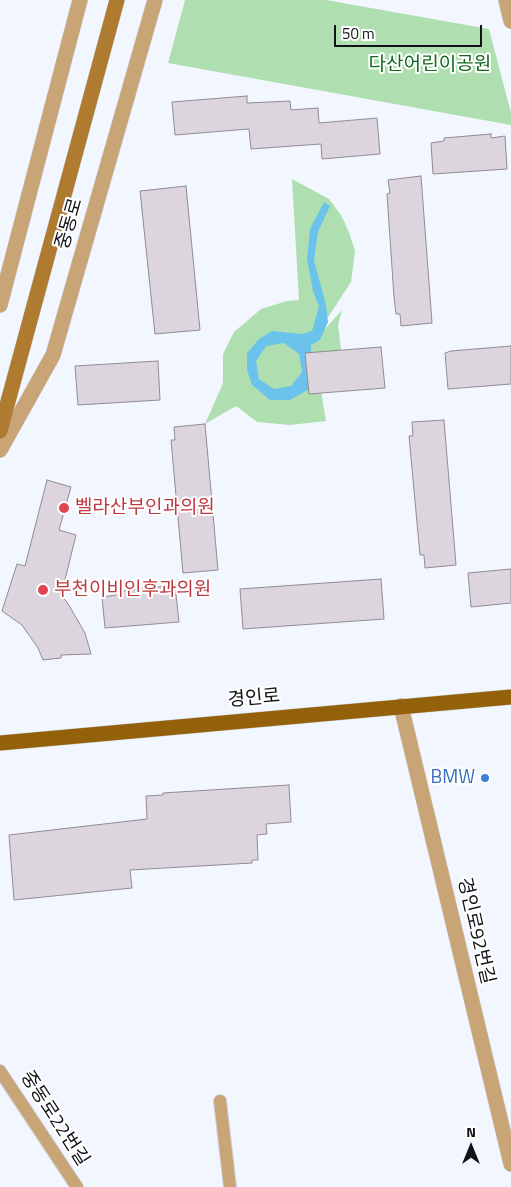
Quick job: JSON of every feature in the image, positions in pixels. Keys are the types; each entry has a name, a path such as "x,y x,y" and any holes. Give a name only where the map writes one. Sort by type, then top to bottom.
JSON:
{"main road":[{"name":"경인로","path":"0,743 511,697"}],"street":[{"path":"0,305 80,0"},
{"path":"0,430 116,0"},
{"name":"중동로","path":"0,450 53,355 155,0"},
{"path":"506,0 511,21"},
{"name":"경인로92번길","path":"401,706 511,1164"}],"lane":[{"name":"중동로22번길","path":"0,1071 77,1187"},
{"path":"220,1101 230,1187"}],"green space":[{"name":"다산어린이공원","path":"185,0 326,0 489,29 511,113 511,125 168,63"},
{"path":"292,179 329,199 341,215 355,251 351,282 308,348 342,310 338,325 341,350 315,354 326,421 290,425 257,422 236,406 205,424 223,383 223,354 234,332 261,309 287,301 299,300"}],"water":[{"path":"324,202 330,206 318,232 314,260 326,305 328,322 320,340 311,345 311,388 290,400 270,400 252,385 247,370 247,353 259,339 272,331 302,334 312,331 319,306 313,291 307,259 310,229","holes":["284,343 299,354 302,372 291,386 274,389 259,379 256,361 266,346"]}],"building":[{"path":"247,96 247,103 290,101 291,110 318,108 319,123 377,118 380,154 322,159 321,144 251,149 249,129 175,135 172,102"},
{"path":"491,134 491,138 505,136 507,169 433,174 431,143 444,141 444,138"},
{"path":"421,176 432,323 401,326 400,314 396,314 394,297 387,194 390,193 388,180"},
{"path":"186,186 200,330 155,334 140,191"},
{"path":"511,346 511,384 448,389 445,353"},
{"path":"381,347 385,388 309,394 305,353"},
{"path":"158,361 160,400 78,405 75,366"},
{"path":"444,420 456,565 425,568 424,555 420,555 409,436 413,436 412,422"},
{"path":"205,424 218,570 183,573 171,440 175,440 174,427"},
{"path":"47,480 71,487 59,530 76,535 61,596 67,602 85,633 91,654 61,655 61,658 43,660 38,648 22,625 2,611 17,564 25,566"},
{"path":"511,569 511,603 471,607 468,573"},
{"path":"381,579 384,619 243,629 240,589"},
{"path":"175,585 179,622 105,628 102,597 116,595 115,592"},
{"path":"289,785 291,822 266,824 267,834 257,835 258,860 252,860 252,863 130,870 132,888 14,900 9,835 147,819 146,796 163,795 163,793"}],"place":[{"name":"벨라산부인과의원","path":"64,508"},
{"name":"부천이비인후과의원","path":"43,590"},
{"name":"BMW","path":"485,778"}]}
